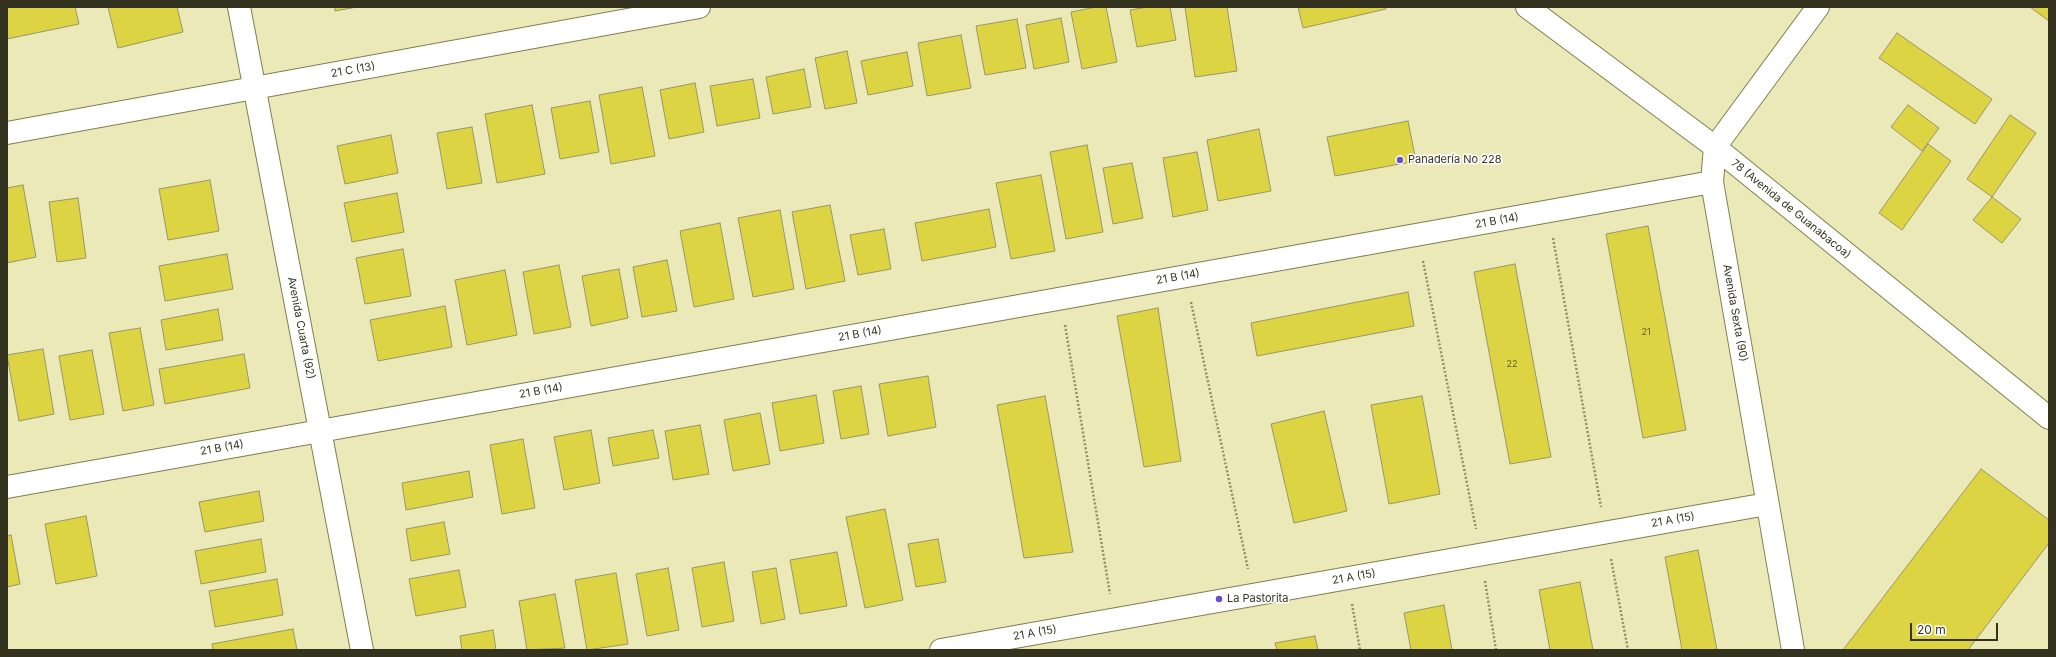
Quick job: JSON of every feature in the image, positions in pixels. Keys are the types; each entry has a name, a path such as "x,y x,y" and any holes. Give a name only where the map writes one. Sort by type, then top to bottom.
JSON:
{"street":[{"name":"Avenida Cuarta (92)","path":"239,7 362,650"},
{"name":"21 C (13)","path":"7,133 699,7"},
{"name":"78 (Avenida de Guanabacoa)","path":"1527,7 1715,147 2049,418"},
{"path":"1715,147 1818,7"},
{"name":"Avenida Sexta (90)","path":"1715,147 1712,182 1793,650"},
{"name":"21 B (14)","path":"7,487 1712,182"},
{"name":"21 A (15)","path":"941,650 1768,504"}],"path":[{"path":"1548,212 1628,650"},
{"path":"1418,235 1481,555 1496,650"},
{"path":"1186,276 1253,595"},
{"path":"1060,299 1115,619"},
{"path":"1347,578 1360,650"}],"building":[{"path":"7,7 75,7 79,24 7,39"},
{"path":"108,7 177,7 183,32 118,48"},
{"path":"335,7 357,7 335,11"},
{"path":"1096,7 1106,7 1117,62 1082,69 1071,12"},
{"path":"1148,7 1170,7 1176,40 1137,47 1130,10"},
{"path":"1185,7 1227,7 1237,71 1195,77"},
{"path":"1298,7 1385,7 1386,9 1303,28"},
{"path":"2030,7 2049,7 2049,21"},
{"path":"1061,18 1069,62 1034,69 1026,25"},
{"path":"1017,19 1026,68 985,75 976,26"},
{"path":"1897,33 1992,99 1975,124 1879,58"},
{"path":"961,35 971,88 927,96 918,43"},
{"path":"847,51 857,103 825,109 815,58"},
{"path":"907,52 913,86 868,95 861,61"},
{"path":"804,69 811,107 773,114 766,77"},
{"path":"753,79 760,118 717,126 710,86"},
{"path":"695,83 704,132 669,139 660,90"},
{"path":"642,87 655,156 611,164 599,95"},
{"path":"590,101 599,152 560,159 551,108"},
{"path":"532,105 545,174 497,183 485,114"},
{"path":"1908,105 1939,128 1922,151 1891,127"},
{"path":"2010,115 2036,133 1992,197 1967,179"},
{"path":"1408,121 1416,161 1335,176 1327,137"},
{"path":"472,127 482,183 447,189 437,133"},
{"path":"1259,129 1271,191 1218,201 1207,140"},
{"path":"391,135 398,173 345,184 337,146"},
{"path":"1928,144 1951,161 1902,230 1879,213"},
{"path":"1087,145 1103,232 1066,239 1050,152"},
{"path":"1197,152 1208,210 1173,217 1163,158"},
{"path":"1132,163 1143,218 1113,224 1103,168"},
{"path":"1041,175 1055,251 1011,259 996,183"},
{"path":"210,180 219,231 168,240 159,189"},
{"path":"23,185 36,257 7,263 7,188"},
{"path":"397,193 404,232 352,242 344,203"},
{"path":"1992,197 2021,219 2002,243 1973,220"},
{"path":"78,198 86,258 57,262 49,202"},
{"path":"830,205 845,281 806,289 792,212"},
{"path":"989,209 996,247 922,261 915,223"},
{"path":"780,210 794,289 753,297 738,218"},
{"path":"720,223 734,299 694,307 680,231"},
{"path":"1648,226 1686,430 1643,438 1606,234"},
{"path":"884,229 891,269 858,275 850,235"},
{"path":"403,249 411,296 365,304 356,258"},
{"path":"227,254 233,289 165,301 159,266"},
{"path":"667,260 677,311 642,317 633,267"},
{"path":"1515,264 1551,457 1510,464 1474,272"},
{"path":"559,265 571,327 534,334 523,272"},
{"path":"619,269 628,318 591,326 582,276"},
{"path":"505,270 517,335 467,345 455,280"},
{"path":"1408,292 1414,326 1257,356 1251,323"},
{"path":"445,306 452,347 378,361 370,320"},
{"path":"1158,308 1181,461 1144,467 1117,316"},
{"path":"218,309 223,340 166,350 161,320"},
{"path":"140,328 154,405 123,411 109,333"},
{"path":"43,349 54,414 19,421 7,355"},
{"path":"92,350 104,414 70,420 59,356"},
{"path":"244,354 250,388 165,404 159,369"},
{"path":"928,376 936,427 888,436 879,384"},
{"path":"861,386 869,434 841,439 833,391"},
{"path":"816,395 824,443 780,451 772,403"},
{"path":"1045,396 1073,552 1024,558 997,405"},
{"path":"1422,396 1440,494 1389,504 1371,405"},
{"path":"1324,411 1347,511 1294,523 1271,424"},
{"path":"760,413 770,464 733,471 724,420"},
{"path":"700,425 709,474 673,480 665,431"},
{"path":"591,430 600,483 564,490 554,437"},
{"path":"653,430 659,458 613,466 608,438"},
{"path":"523,439 535,508 502,514 490,445"},
{"path":"1981,469 2049,520 2049,543 1968,650 1843,650"},
{"path":"469,471 473,497 406,510 402,483"},
{"path":"259,491 264,521 205,532 199,502"},
{"path":"885,509 903,600 865,608 846,517"},
{"path":"86,516 97,576 56,584 45,524"},
{"path":"444,522 450,554 411,561 406,529"},
{"path":"11,535 20,584 7,587 7,536"},
{"path":"261,539 266,572 201,584 195,551"},
{"path":"938,539 946,582 916,587 908,544"},
{"path":"1698,550 1717,650 1682,650 1665,557"},
{"path":"837,552 847,606 800,614 790,560"},
{"path":"724,562 734,621 702,627 692,568"},
{"path":"668,568 679,630 647,636 636,574"},
{"path":"776,568 785,619 761,624 752,572"},
{"path":"459,570 466,607 416,616 409,579"},
{"path":"616,573 628,644 587,650 575,580"},
{"path":"277,579 283,615 215,627 209,591"},
{"path":"1580,582 1593,650 1550,650 1539,590"},
{"path":"555,594 565,648 527,650 519,601"},
{"path":"1444,605 1452,650 1411,650 1404,613"},
{"path":"293,629 297,650 213,650 212,644"},
{"path":"493,630 496,650 462,650 460,636"},
{"path":"1315,636 1318,650 1277,650 1275,643"}],"place":[{"name":"Panadería No 228","path":"1400,160"},
{"name":"La Pastorita","path":"1219,599"}]}
